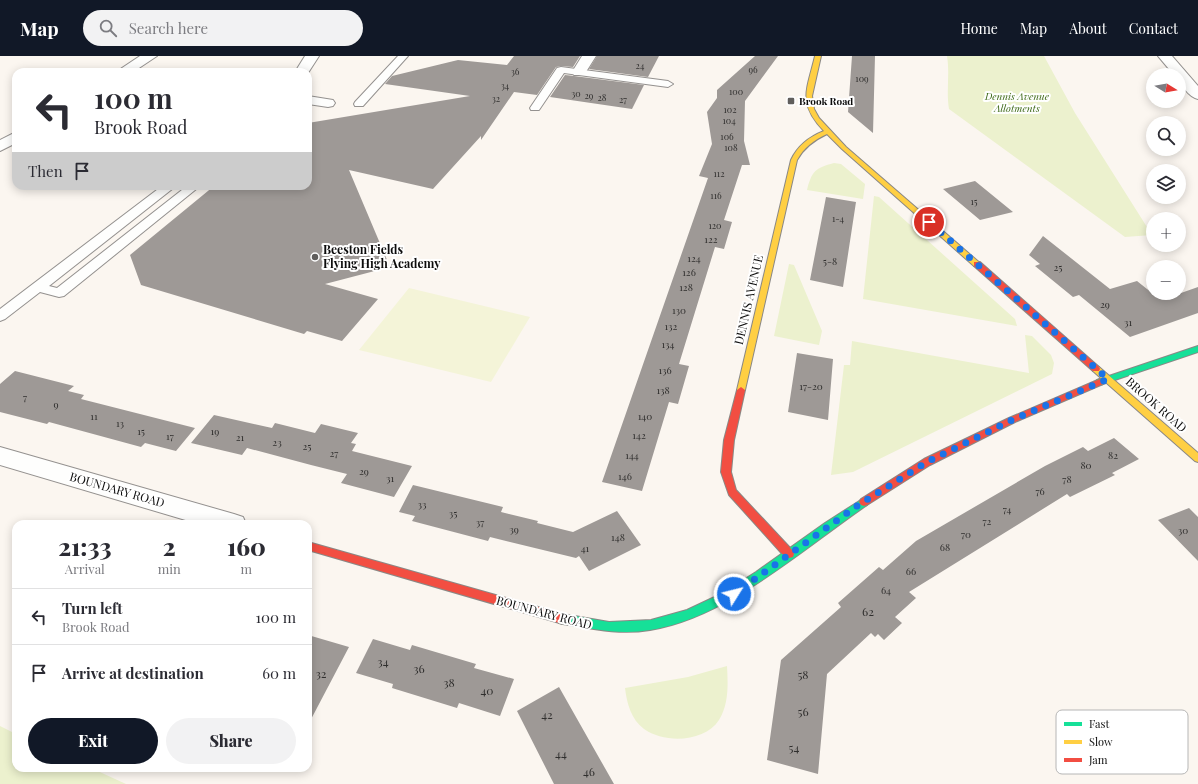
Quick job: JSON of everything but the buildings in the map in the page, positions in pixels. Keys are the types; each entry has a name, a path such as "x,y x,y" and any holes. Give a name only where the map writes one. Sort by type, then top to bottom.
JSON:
{"street":[{"path":"130,68 150,56"},
{"path":"304,68 312,56"},
{"path":"579,72 589,56"},
{"path":"818,56 809,100 810,111 828,132"},
{"path":"1165,56 1198,95"},
{"path":"312,101 328,103"},
{"name":"BROOK ROAD","path":"828,132 1198,458"},
{"name":"DENNIS AVENUE","path":"789,554 732,492 726,472 729,440 797,150 803,143 828,132"},
{"path":"0,146 12,139"},
{"name":"BOUNDARY ROAD","path":"312,547 583,626 612,628 646,626 674,620 701,610 734,594 857,506 927,462 1012,420 1108,379 1198,349"},
{"name":"BOUNDARY ROAD","path":"0,456 220,520"}],"lane":[{"path":"360,104 403,56"},
{"path":"535,108 561,70 668,84"},
{"path":"0,316 165,190"},
{"path":"38,287 59,292 189,190"}],"green space":[{"name":"Dennis Avenue Allotments","path":"947,56 1044,56 1075,113 1146,225 1146,235 1125,237 949,109"},
{"path":"834,163 841,164 865,184 863,199 807,190 815,171"},
{"path":"874,196 879,197 1015,319 1017,326 863,299"},
{"path":"789,264 794,265 822,331 819,345 774,336"},
{"path":"409,288 530,317 491,382 359,350"},
{"path":"1025,335 1032,336 1051,355 1054,363 1052,374 853,472 831,475 844,365 850,365 852,341 1029,373"},
{"path":"727,666 728,687 725,707 719,720 713,727 704,733 684,738 673,739 663,737 644,729 633,716 628,705 625,688 688,677"},
{"path":"0,726 12,732 12,772 100,772 126,784 0,784"}],"traffic: fast":[{"path":"1100,382 1198,349"},
{"path":"563,619 609,627 651,625 689,614 725,597 760,576 828,526 864,502"}],"traffic: slow":[{"path":"818,56 809,96 811,109 816,119 844,148 977,264"},
{"path":"741,390 794,160 800,150 808,142 828,132"},
{"path":"1096,369 1198,458"}],"traffic: jam":[{"path":"977,264 1096,369"},
{"path":"864,502 927,462 1012,420 1100,382"},
{"path":"741,390 729,440 726,472 732,492 789,554"},
{"path":"312,547 563,619"}],"place":[{"name":"Brook Road","path":"791,101"},
{"name":"Beeston Fields Flying High Academy","path":"315,257"}],"route":[{"path":"734,594 857,506 927,462 1012,420 1108,379 929,222"}]}
